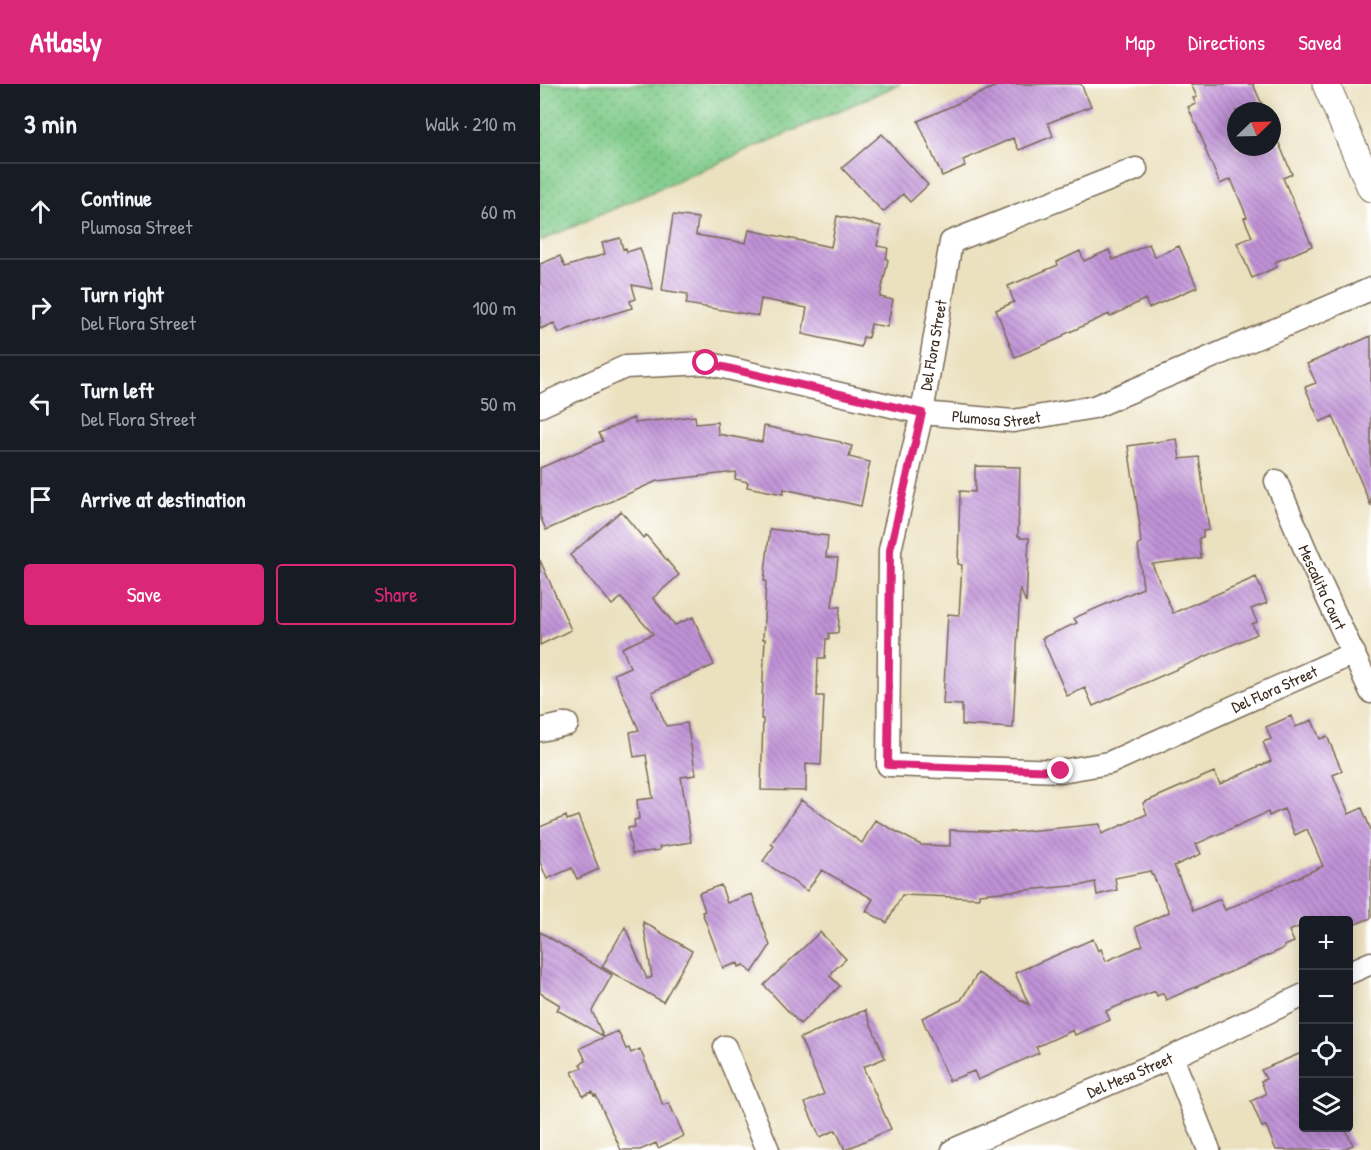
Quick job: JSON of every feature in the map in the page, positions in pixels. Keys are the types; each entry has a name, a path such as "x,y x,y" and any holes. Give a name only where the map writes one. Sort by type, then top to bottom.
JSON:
{"street":[{"path":"1326,84 1371,188"},
{"name":"Del Flora Street","path":"1136,169 951,242 922,413 890,550 888,765 1061,771 1109,763 1354,653"},
{"name":"Plumosa Street","path":"540,406 626,367 706,363 922,413 1012,421 1094,407 1371,289"},
{"name":"Mescalita Court","path":"1276,481 1371,692"},
{"path":"540,730 567,724"},
{"path":"1353,972 1371,963"},
{"name":"Del Mesa Street","path":"953,1150 1172,1057 1299,997"},
{"path":"725,1047 768,1150"},
{"path":"1172,1057 1209,1150"}],"green space":[{"path":"540,84 900,84 540,241"}],"building":[{"path":"1001,84 1081,84 1091,106 1048,123 1053,136 1019,150 1013,138 963,160 965,166 942,176 918,121"},
{"path":"1191,84 1253,84 1261,102 1227,102 1227,156 1281,156 1281,148 1292,174 1283,178 1312,246 1275,262 1277,267 1252,278 1237,243 1252,237 1244,218 1247,217 1231,179 1220,184 1205,149 1188,107 1196,104 1193,98 1197,97"},
{"path":"882,134 928,185 910,202 903,194 883,212 842,168"},
{"path":"673,215 698,218 696,235 746,243 749,230 831,247 837,216 881,226 877,246 888,248 886,259 888,260 880,297 893,300 887,327 871,324 868,338 863,337 861,347 802,334 807,308 761,299 758,316 686,304 688,294 662,290"},
{"path":"620,238 623,249 626,248 627,252 640,248 653,289 632,285 636,299 630,301 632,308 559,333 554,323 540,329 540,264 560,256 565,267 605,254 602,243"},
{"path":"1149,244 1155,257 1179,246 1197,287 1149,308 1145,299 1110,317 1109,314 1015,357 996,310 1014,302 1008,286 1058,265 1057,262 1080,251 1084,261 1109,250 1113,260"},
{"path":"1371,336 1371,506 1333,416 1320,422 1305,387 1316,383 1307,364"},
{"path":"695,416 696,424 717,422 718,434 762,442 764,426 852,446 849,457 870,462 861,506 784,489 783,494 747,487 748,482 735,479 736,472 657,481 546,530 540,516 540,468 603,441 599,433 633,418 635,423"},
{"path":"1177,439 1180,459 1199,457 1209,530 1203,531 1203,537 1199,538 1201,558 1152,564 1173,613 1256,577 1267,603 1251,609 1257,622 1252,624 1257,634 1093,706 1085,688 1067,696 1042,638 1077,623 1074,618 1143,588 1138,545 1141,544 1140,526 1128,446"},
{"path":"975,466 1020,467 1018,536 1029,538 1026,603 1020,588 1013,728 962,725 962,705 943,704 948,614 959,615 962,565 958,564 960,491 975,492"},
{"path":"621,511 643,538 646,535 679,575 653,598 675,625 693,617 714,665 652,692 666,726 687,723 696,775 681,777 691,842 632,854 628,828 635,827 634,820 639,819 637,800 653,798 646,755 634,757 630,732 639,730 614,674 630,667 622,648 653,634 621,598 612,605 570,555"},
{"path":"770,529 828,536 826,557 838,558 832,607 840,607 838,633 829,633 829,639 826,639 825,658 818,658 817,696 824,696 821,765 806,764 806,791 761,790 766,581 764,581"},
{"path":"540,560 571,630 540,645"},
{"path":"1291,716 1296,727 1312,720 1320,739 1327,736 1342,771 1333,775 1349,814 1362,808 1371,830 1371,918 1353,925 1353,916 1299,916 1299,927 1289,931 1294,942 1284,946 1285,948 1166,1000 1163,993 1157,996 1155,991 1106,1011 1110,1020 1075,1035 1073,1030 1036,1047 1039,1053 978,1080 974,1071 949,1081 922,1018 961,1000 978,973 1029,1005 1015,973 1093,939 1098,951 1101,949 1106,961 1143,945 1135,927 1169,912 1150,871 1115,878 1117,890 1097,895 1095,882 979,894 979,898 902,895 887,923 866,911 873,899 822,870 807,891 763,861 774,846 771,844 801,800 862,843 875,820 921,845 950,846 950,830 1016,832 1100,824 1102,834 1147,814 1143,803 1214,772 1220,784 1271,761 1263,742 1271,739 1266,727","holes":["1284,809 1295,835 1307,829 1323,866 1225,910 1220,899 1193,911 1174,866 1201,854 1196,844 1268,812 1269,816"]},
{"path":"566,816 567,820 578,816 599,869 577,879 572,868 547,879 540,862 540,827"},
{"path":"721,885 727,903 752,894 770,946 752,973 744,965 739,967 738,963 723,968 702,912 705,911 699,893"},
{"path":"643,922 692,951 663,1002 602,967 625,927 647,979 652,977"},
{"path":"540,932 612,975 592,1011 603,1036 557,1010 560,1005 540,993"},
{"path":"820,932 846,959 830,976 840,986 800,1024 764,985"},
{"path":"865,1010 885,1058 863,1067 891,1129 845,1150 836,1130 820,1137 805,1103 824,1094 800,1038"},
{"path":"618,1031 626,1049 629,1048 631,1053 640,1049 663,1105 669,1103 684,1136 658,1148 656,1143 640,1150 621,1150 596,1095 594,1096 592,1092 583,1096 572,1072 582,1068 580,1064 586,1061 580,1048"},
{"path":"1299,1054 1299,1132 1347,1132 1353,1145 1341,1150 1276,1150 1266,1126 1262,1127 1251,1101 1266,1094 1261,1081 1266,1079 1261,1070"}],"route":[{"path":"706,363 922,413 890,550 888,765 1061,771"}]}
